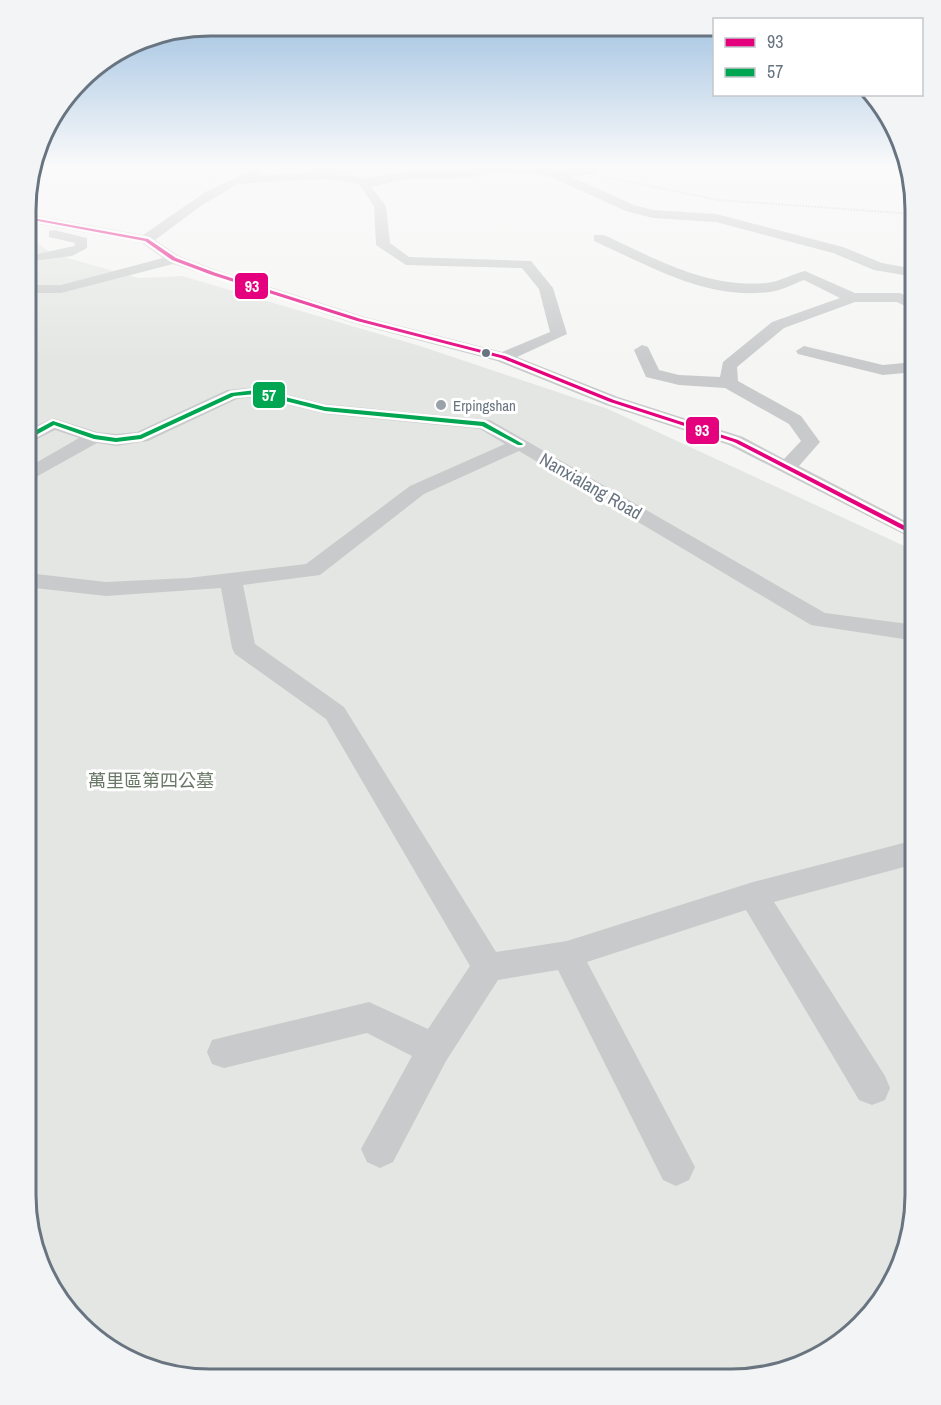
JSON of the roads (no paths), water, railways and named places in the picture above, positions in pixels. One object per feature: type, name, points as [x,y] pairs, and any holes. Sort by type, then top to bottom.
[{"type":"street","points":[[38,258],[72,252],[80,248],[82,241],[39,232]]},
{"type":"street","points":[[100,232],[146,240],[174,259],[359,320],[503,357],[612,401],[736,441],[905,529]]},
{"type":"street","points":[[146,240],[157,232]]},
{"type":"street","points":[[382,232],[383,245],[406,261],[526,264],[546,288],[559,334],[503,357]]},
{"type":"street","points":[[768,232],[838,250],[879,267],[905,271]]},
{"type":"street","points":[[599,238],[694,281],[769,288],[807,270],[853,298]]},
{"type":"street","points":[[36,289],[61,288],[174,259]]},
{"type":"street","points":[[739,287],[739,308]]},
{"type":"street","points":[[729,383],[729,366],[778,326],[853,298],[900,297],[905,300]]},
{"type":"street","points":[[642,350],[652,373],[679,380],[729,383],[795,420],[811,442],[787,468]]},
{"type":"street","points":[[804,351],[883,370],[905,368]]},
{"type":"street","points":[[36,433],[53,423],[94,437],[116,440],[141,437],[233,394],[257,392],[325,409],[484,424],[520,444]]},
{"type":"street","points":[[36,471],[94,437]]},
{"type":"street","name":"Nanxialang Road","points":[[36,585],[106,589],[231,580],[312,570],[417,489],[520,444],[819,620],[905,631]]},
{"type":"street","points":[[231,580],[244,648],[335,713],[488,967]]},
{"type":"street","points":[[380,1149],[434,1050],[488,967],[567,955],[753,895],[905,855]]},
{"type":"street","points":[[753,895],[872,1088]]},
{"type":"street","points":[[567,955],[676,1167]]},
{"type":"street","points":[[224,1052],[369,1017],[434,1050]]},
{"type":"place","name":"Erpingshan","points":[[441,405]]},
{"type":"park label","name":"萬里區第四公墓","points":[[151,780]]}]
